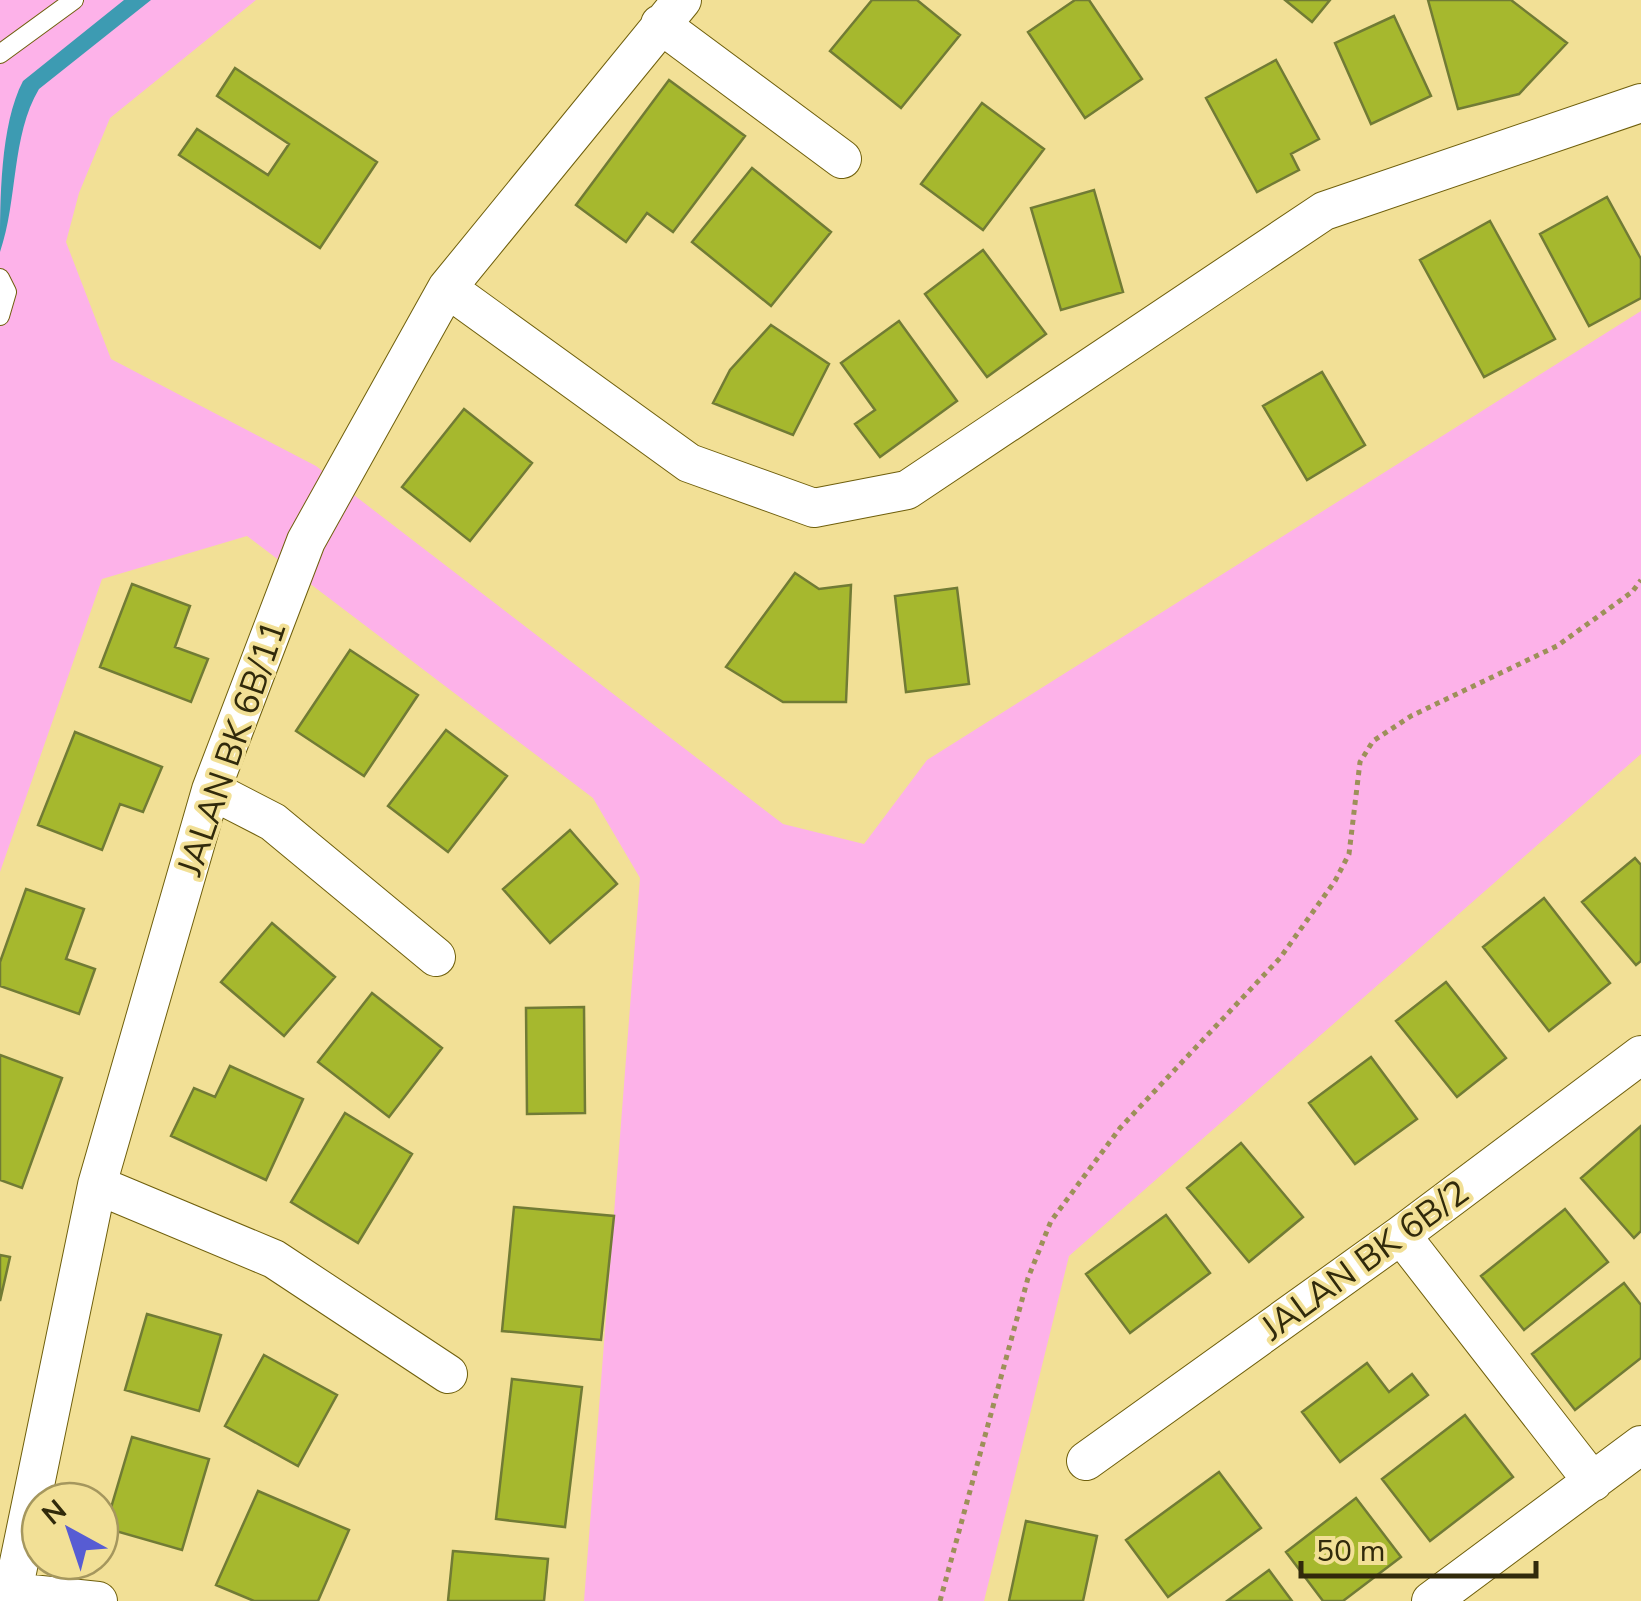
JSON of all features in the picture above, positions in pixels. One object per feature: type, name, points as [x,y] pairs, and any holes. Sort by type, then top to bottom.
[{"type":"street","points":[[671,12],[842,160]]},
{"type":"street","name":"JALAN BK 6B/11","points":[[12,1597],[97,1186],[212,790],[306,541],[447,288],[671,12]]},
{"type":"street","points":[[447,288],[690,463],[814,508],[907,490],[1324,210],[1641,103]]},
{"type":"street","points":[[212,790],[273,822],[436,957]]},
{"type":"street","name":"JALAN BK 6B/2","points":[[1086,1461],[1401,1235],[1641,1055]]},
{"type":"street","points":[[97,1186],[274,1259],[448,1374]]},
{"type":"street","points":[[1401,1235],[1593,1482]]},
{"type":"street","points":[[1431,1601],[1641,1445]]},
{"type":"street","points":[[12,1597],[98,1601]]},
{"type":"lane","points":[[0,54],[74,0]]},
{"type":"lane","points":[[0,316],[7,292],[1,278]]},
{"type":"path","points":[[940,1601],[1028,1278],[1050,1221],[1120,1128],[1280,958],[1335,881],[1349,854],[1360,762],[1373,741],[1411,716],[1557,646],[1632,592],[1641,580]]},
{"type":"shaded area","points":[[0,0],[256,0],[110,118],[79,193],[66,242],[111,359],[316,466],[783,824],[864,844],[927,760],[1641,311],[1641,754],[1069,1256],[984,1601],[584,1601],[640,878],[593,798],[247,536],[102,579],[0,872]]},
{"type":"water","points":[[124,0],[151,0],[39,89],[30,107],[0,252],[6,141],[23,81]]},
{"type":"building","points":[[872,0],[917,0],[960,35],[901,108],[830,51]]},
{"type":"building","points":[[1075,0],[1089,0],[1142,79],[1085,118],[1028,32]]},
{"type":"building","points":[[1285,0],[1330,0],[1312,22]]},
{"type":"building","points":[[1428,0],[1511,0],[1567,43],[1519,94],[1458,109]]},
{"type":"building","points":[[1394,16],[1431,96],[1371,124],[1335,43]]},
{"type":"building","points":[[1276,60],[1319,139],[1291,154],[1299,170],[1257,192],[1206,98]]},
{"type":"building","points":[[235,68],[377,162],[320,248],[179,155],[197,129],[268,175],[289,144],[217,96]]},
{"type":"building","points":[[669,80],[745,136],[673,232],[647,213],[626,242],[576,205]]},
{"type":"building","points":[[982,103],[1044,149],[983,230],[921,184]]},
{"type":"building","points":[[752,168],[831,232],[771,306],[692,242]]},
{"type":"building","points":[[1094,190],[1123,292],[1061,310],[1031,208]]},
{"type":"building","points":[[1607,197],[1641,259],[1641,298],[1589,326],[1540,234]]},
{"type":"building","points":[[1490,221],[1555,339],[1484,377],[1420,260]]},
{"type":"building","points":[[983,250],[1046,334],[987,377],[925,294]]},
{"type":"building","points":[[899,321],[957,401],[880,457],[855,424],[875,410],[841,363]]},
{"type":"building","points":[[771,325],[829,364],[793,435],[713,403],[730,370]]},
{"type":"building","points":[[1322,372],[1365,445],[1307,480],[1263,406]]},
{"type":"building","points":[[464,409],[532,463],[470,541],[402,487]]},
{"type":"building","points":[[795,573],[819,589],[851,585],[846,702],[783,702],[726,667]]},
{"type":"building","points":[[132,584],[190,606],[175,647],[208,659],[191,702],[100,667]]},
{"type":"building","points":[[957,588],[969,684],[906,692],[895,596]]},
{"type":"building","points":[[350,650],[418,695],[364,776],[296,731]]},
{"type":"building","points":[[446,730],[507,776],[448,852],[388,806]]},
{"type":"building","points":[[75,732],[162,767],[143,812],[120,804],[102,850],[38,825]]},
{"type":"building","points":[[570,830],[617,884],[550,943],[503,889]]},
{"type":"building","points":[[1635,858],[1641,865],[1641,961],[1636,965],[1582,902]]},
{"type":"building","points":[[26,889],[84,909],[66,959],[95,969],[79,1014],[0,986],[0,962]]},
{"type":"building","points":[[1544,898],[1610,983],[1549,1031],[1483,947]]},
{"type":"building","points":[[272,923],[335,977],[284,1036],[221,982]]},
{"type":"building","points":[[1446,982],[1506,1058],[1457,1097],[1396,1021]]},
{"type":"building","points":[[372,993],[442,1048],[389,1117],[318,1062]]},
{"type":"building","points":[[584,1007],[585,1113],[527,1114],[526,1008]]},
{"type":"building","points":[[0,1055],[62,1078],[22,1188],[0,1180]]},
{"type":"building","points":[[1371,1057],[1417,1119],[1355,1164],[1309,1103]]},
{"type":"building","points":[[230,1066],[303,1099],[266,1180],[171,1136],[194,1088],[215,1097]]},
{"type":"building","points":[[345,1113],[412,1154],[358,1243],[291,1202]]},
{"type":"building","points":[[1641,1126],[1641,1231],[1634,1238],[1581,1178]]},
{"type":"building","points":[[1241,1143],[1303,1217],[1249,1262],[1187,1188]]},
{"type":"building","points":[[514,1207],[614,1216],[601,1340],[502,1331]]},
{"type":"building","points":[[1565,1209],[1608,1262],[1524,1330],[1481,1276]]},
{"type":"building","points":[[1166,1215],[1210,1273],[1130,1333],[1086,1274]]},
{"type":"building","points":[[0,1255],[10,1257],[0,1301]]},
{"type":"building","points":[[1624,1283],[1641,1305],[1641,1358],[1575,1410],[1532,1354]]},
{"type":"building","points":[[147,1314],[221,1335],[199,1411],[125,1390]]},
{"type":"building","points":[[264,1355],[337,1395],[298,1466],[225,1426]]},
{"type":"building","points":[[1367,1363],[1389,1392],[1412,1374],[1428,1395],[1340,1462],[1302,1412]]},
{"type":"building","points":[[512,1379],[582,1387],[565,1527],[496,1519]]},
{"type":"building","points":[[1465,1415],[1513,1477],[1430,1541],[1382,1479]]},
{"type":"building","points":[[132,1437],[209,1459],[182,1550],[120,1532],[119,1481]]},
{"type":"building","points":[[1219,1472],[1261,1528],[1168,1597],[1126,1540]]},
{"type":"building","points":[[258,1491],[349,1530],[318,1601],[254,1601],[216,1585]]},
{"type":"building","points":[[1356,1498],[1401,1557],[1343,1601],[1323,1601],[1286,1552]]},
{"type":"building","points":[[1026,1521],[1097,1536],[1083,1601],[1009,1601]]},
{"type":"building","points":[[453,1551],[548,1559],[544,1601],[448,1601]]},
{"type":"building","points":[[1269,1570],[1292,1601],[1227,1601]]}]
